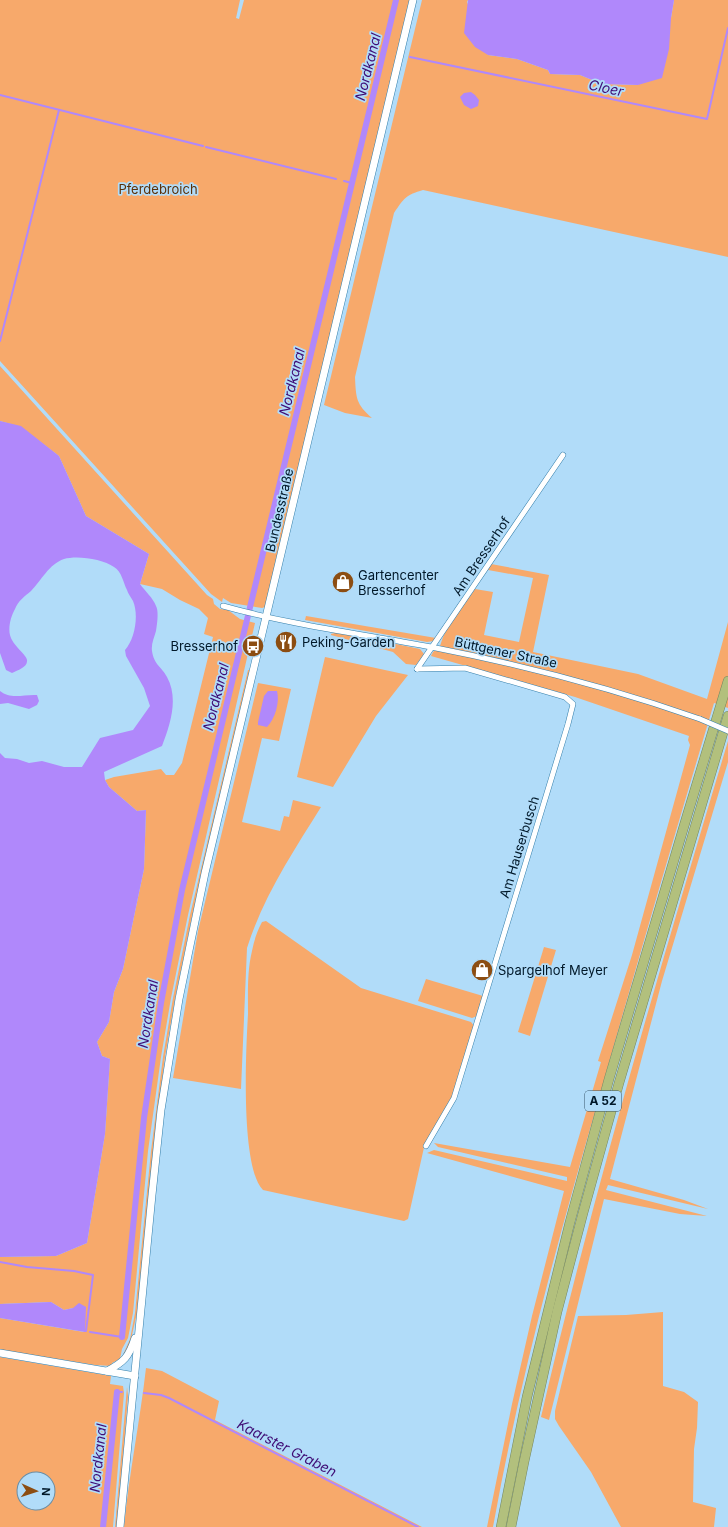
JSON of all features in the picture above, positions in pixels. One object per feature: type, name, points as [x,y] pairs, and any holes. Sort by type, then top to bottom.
[{"type":"highway","name":"A 52","points":[[501,1527],[529,1390],[570,1222],[609,1079],[686,816],[728,681]]},
{"type":"highway","name":"A 52","points":[[511,1527],[557,1312],[583,1213],[619,1083],[728,716]]},
{"type":"main road","name":"Bundesstraße","points":[[139,1327],[156,1152],[165,1084],[178,1000],[201,888],[269,617],[316,408],[413,0]]},
{"type":"main road","points":[[107,1371],[119,1365],[127,1357],[132,1349],[139,1327]]},
{"type":"main road","points":[[120,1527],[139,1327]]},
{"type":"main road","points":[[0,1353],[135,1376]]},
{"type":"street","name":"Am Bresserhof","points":[[417,669],[562,455]]},
{"type":"street","name":"Büttgener Straße","points":[[223,606],[257,615],[432,647],[577,680],[652,702],[700,719],[728,731]]},
{"type":"street","name":"Am Hauserbusch","points":[[417,669],[465,668],[565,697],[572,704],[568,724],[454,1098],[426,1146]]},
{"type":"green space","name":"Pferdebroich","points":[[0,0],[240,0],[236,18],[239,19],[244,0],[410,0],[265,607],[262,608],[231,603],[223,598],[222,602],[211,594],[0,361]]},
{"type":"green space","points":[[422,0],[468,0],[467,2],[488,55],[517,59],[548,70],[550,74],[580,75],[602,84],[638,85],[671,18],[674,0],[728,0],[728,257],[423,190],[413,194],[403,200],[394,213],[355,377],[358,400],[363,409],[372,418],[345,413],[324,405]]},
{"type":"green space","points":[[0,366],[207,595],[213,599],[214,604],[220,609],[228,610],[240,619],[255,623],[188,915],[171,998],[148,1151],[133,1313],[128,1338],[122,1349],[120,1359],[112,1363],[112,1366],[95,1365],[0,1350],[0,1318],[84,1332],[73,1308],[64,1310],[51,1302],[0,1304],[0,1257],[56,1256],[87,1243],[105,1134],[110,1059],[102,1056],[97,1042],[109,1022],[114,992],[123,969],[144,869],[146,810],[137,811],[109,787],[105,780],[114,777],[161,769],[166,775],[174,775],[182,763],[213,637],[204,634],[208,618],[199,609],[162,589],[140,584],[149,554],[86,516],[59,456],[21,427],[0,421]]},
{"type":"green space","points":[[491,564],[549,575],[533,652],[638,674],[707,699],[728,622],[728,708],[714,703],[670,851],[554,1257],[527,1365],[503,1473],[493,1527],[487,1527],[512,1404],[532,1316],[564,1191],[427,1153],[434,1150],[567,1181],[567,1177],[438,1147],[434,1143],[570,1167],[601,1062],[598,1061],[632,955],[690,745],[688,740],[689,736],[575,697],[431,656],[440,646],[447,629],[475,589],[493,592],[484,635],[519,642],[533,578],[488,570]]},
{"type":"green space","points":[[306,616],[436,638],[434,641],[427,642],[305,620]]},
{"type":"green space","points":[[338,632],[420,649],[424,654],[416,665],[406,664],[393,652],[331,635]]},
{"type":"green space","points":[[325,657],[408,675],[376,716],[333,787],[297,777]]},
{"type":"green space","points":[[248,670],[250,670],[192,917],[175,999],[165,1057],[153,1151],[137,1313],[129,1348],[122,1357],[130,1339],[135,1313],[151,1151],[163,1057],[173,998],[190,915]]},
{"type":"green space","points":[[258,683],[291,689],[279,741],[262,738],[242,822],[280,831],[284,816],[289,817],[293,800],[321,807],[270,893],[261,911],[247,948],[241,1089],[173,1078],[198,931]]},
{"type":"green space","points":[[728,741],[728,762],[662,981],[610,1179],[684,1200],[708,1209],[608,1185],[606,1190],[707,1216],[680,1214],[604,1199],[549,1420],[541,1417],[583,1247],[653,993]]},
{"type":"green space","points":[[266,921],[361,988],[471,1022],[474,1026],[452,1097],[425,1143],[408,1219],[404,1221],[263,1190],[256,1177],[251,1158],[246,1106],[248,982],[250,959],[255,940],[262,922]]},
{"type":"green space","points":[[544,947],[556,950],[530,1036],[518,1032]]},
{"type":"green space","points":[[426,979],[483,996],[477,1016],[472,1018],[418,1001]]},
{"type":"green space","points":[[663,1312],[663,1386],[684,1392],[698,1402],[697,1428],[694,1449],[693,1502],[716,1508],[714,1527],[621,1527],[591,1472],[555,1419],[555,1411],[578,1316],[626,1315]]},
{"type":"green space","points":[[0,1357],[111,1376],[110,1384],[123,1386],[124,1393],[113,1527],[0,1527]]},
{"type":"green space","points":[[146,1368],[162,1371],[219,1401],[215,1420],[422,1527],[124,1527]]},
{"type":"green space","points":[[127,1387],[128,1396],[119,1510],[117,1527],[115,1527]]},
{"type":"shaded area","points":[[468,0],[674,0],[669,49],[662,78],[638,85],[602,84],[580,75],[550,74],[548,70],[517,59],[488,55],[475,47],[464,33]]},
{"type":"shaded area","points":[[471,92],[479,100],[478,106],[471,109],[464,105],[460,97],[464,93]]},
{"type":"shaded area","points":[[0,421],[21,426],[59,456],[86,516],[149,554],[140,584],[153,600],[157,608],[157,625],[152,643],[152,651],[156,663],[165,674],[171,685],[173,703],[168,729],[162,746],[104,772],[105,780],[109,787],[137,811],[146,810],[144,869],[123,969],[114,992],[109,1022],[97,1042],[102,1056],[110,1059],[105,1134],[87,1243],[56,1256],[0,1257],[0,753],[5,758],[17,759],[29,763],[42,761],[64,767],[82,767],[100,738],[133,730],[150,706],[144,688],[126,656],[125,650],[131,640],[135,627],[136,613],[133,601],[128,593],[121,574],[117,569],[109,564],[97,560],[76,557],[59,561],[20,601],[11,618],[9,632],[11,639],[25,655],[27,662],[22,668],[12,673],[6,670],[0,653]]},
{"type":"shaded area","points":[[0,691],[4,694],[13,696],[37,695],[39,701],[37,705],[29,709],[8,703],[0,704]]},
{"type":"shaded area","points":[[268,691],[277,691],[278,700],[274,715],[267,727],[258,725],[258,722],[264,696]]},
{"type":"shaded area","points":[[51,1302],[64,1310],[73,1308],[79,1303],[86,1307],[85,1332],[0,1318],[0,1304]]},
{"type":"waterway","name":"Nordkanal","points":[[122,1337],[144,1118],[161,1003],[182,890],[396,0]]},
{"type":"waterway","name":"Cloer","points":[[410,57],[707,119],[728,28]]},
{"type":"waterway","points":[[0,95],[203,146]]},
{"type":"waterway","points":[[0,341],[59,110]]},
{"type":"waterway","points":[[206,147],[336,179]]},
{"type":"waterway","points":[[344,181],[352,183]]},
{"type":"waterway","points":[[0,1262],[27,1267],[74,1271],[93,1275],[85,1331]]},
{"type":"waterway","points":[[90,1332],[122,1337]]},
{"type":"waterway","name":"Kaarster Graben","points":[[117,1392],[122,1392]]},
{"type":"waterway","name":"Nordkanal","points":[[103,1527],[117,1392]]},
{"type":"waterway","name":"Kaarster Graben","points":[[144,1393],[161,1395],[169,1398],[418,1527]]},
{"type":"place","name":"Gartencenter Bresserhof","points":[[343,582]]},
{"type":"place","name":"Peking-Garden","points":[[286,642]]},
{"type":"place","name":"Bresserhof","points":[[253,646]]},
{"type":"place","name":"Spargelhof Meyer","points":[[482,970]]}]
